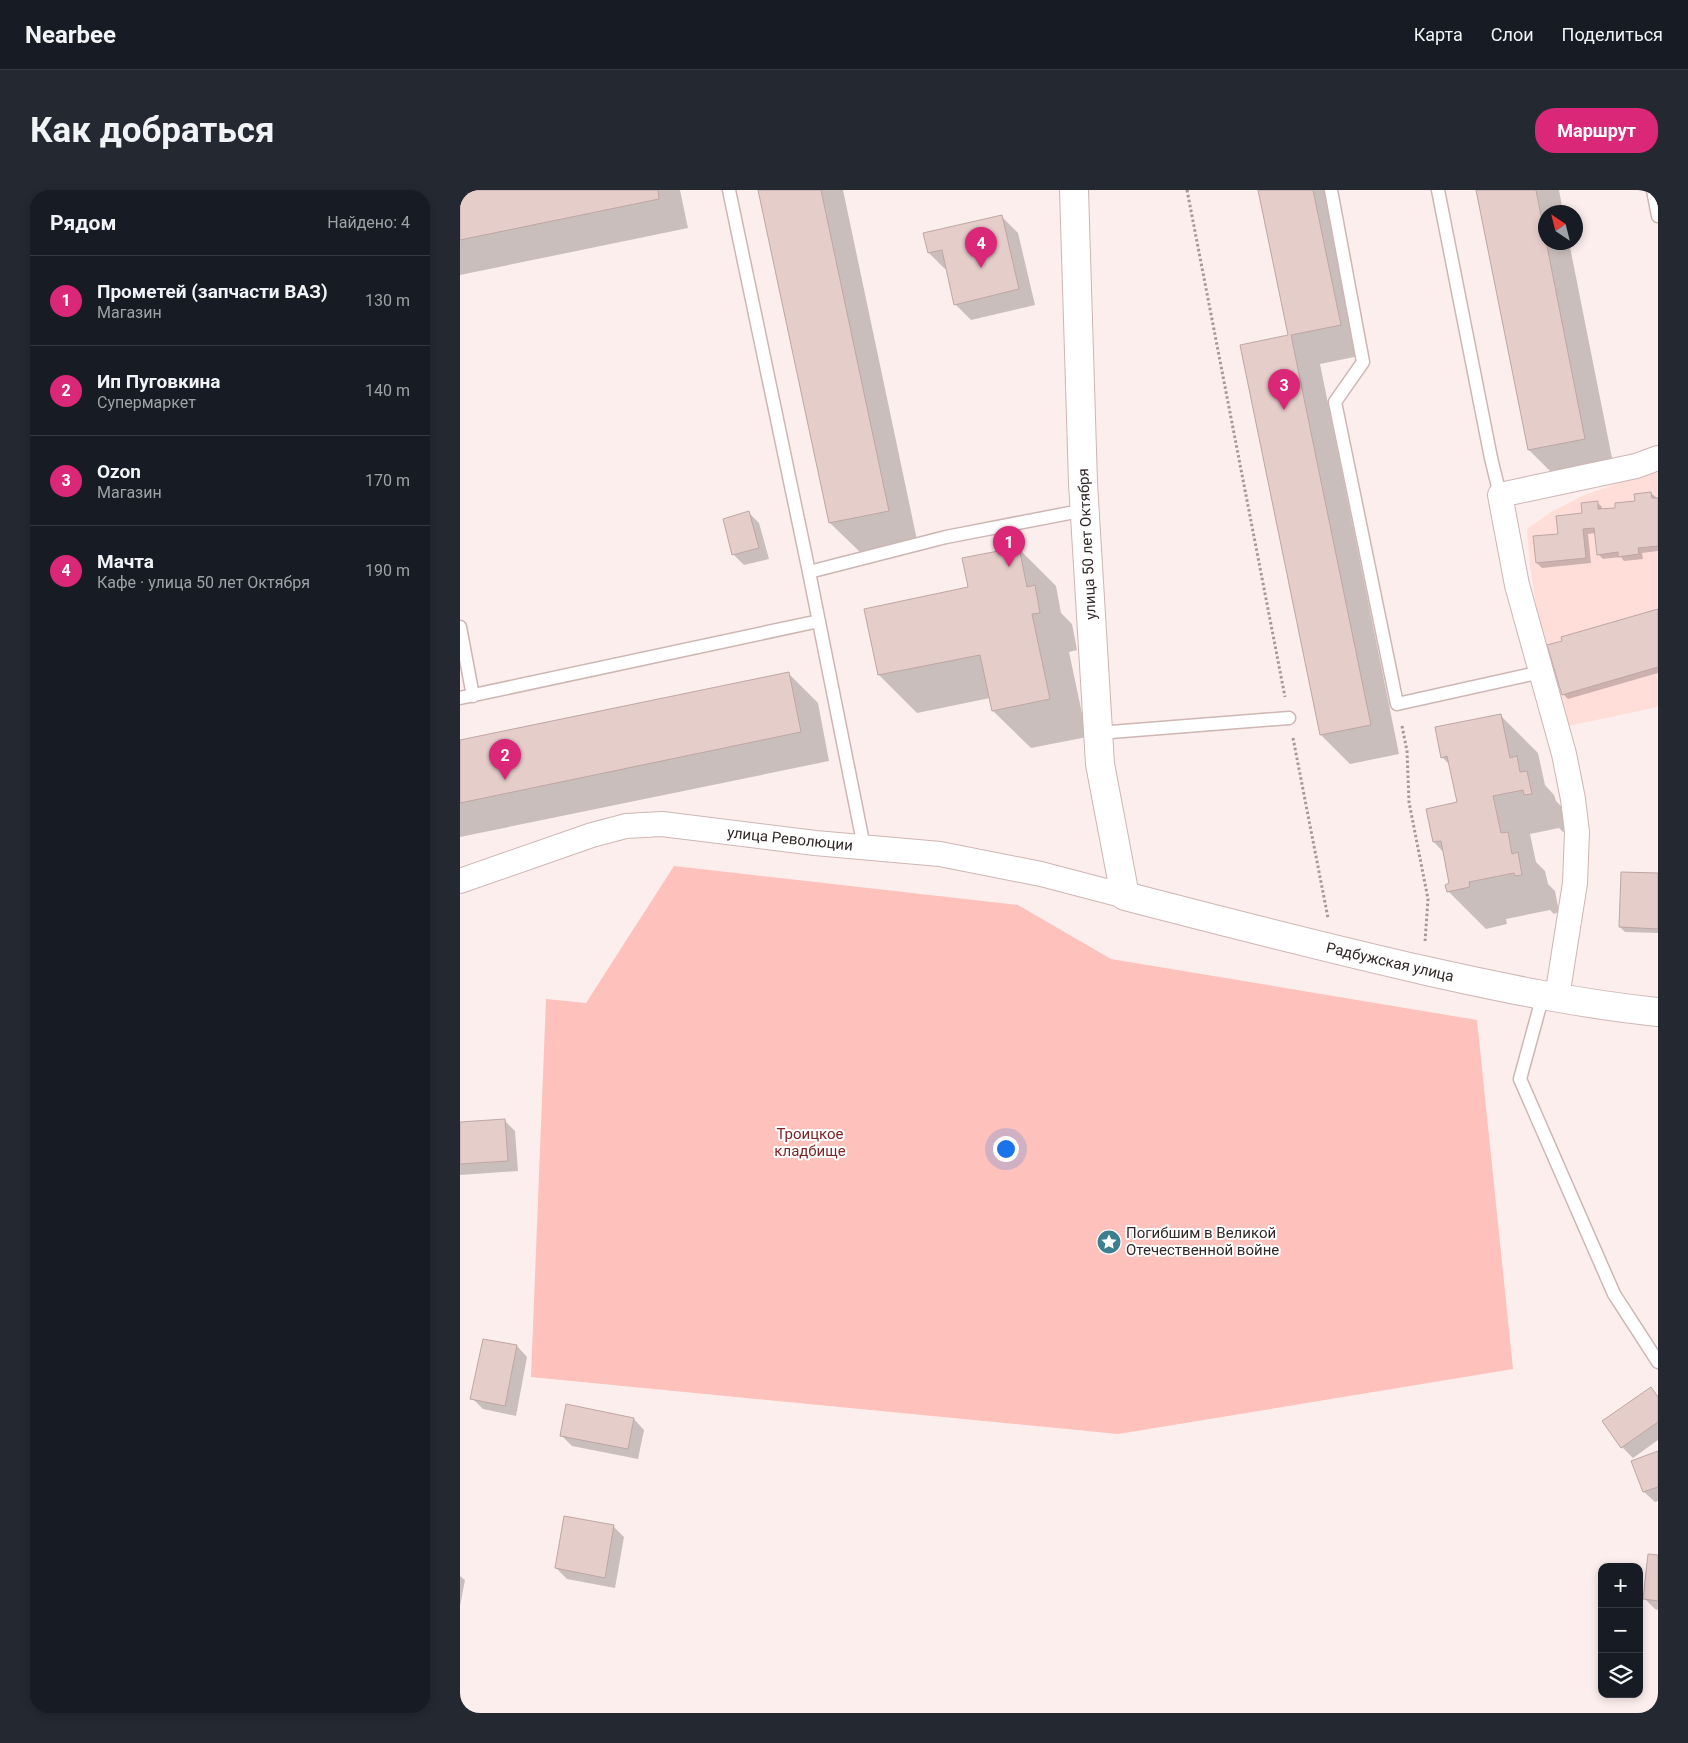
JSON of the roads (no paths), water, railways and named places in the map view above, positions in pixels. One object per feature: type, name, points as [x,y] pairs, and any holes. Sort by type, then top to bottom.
[{"type":"street","name":"улица 50 лет Октября","points":[[1074,190],[1085,510],[1100,764],[1125,896]]},
{"type":"street","points":[[1550,996],[1575,883],[1577,832],[1564,754],[1516,585],[1500,496],[1636,466],[1658,458]]},
{"type":"street","name":"улица Революции","points":[[460,881],[592,835],[626,826],[662,824],[815,843],[940,854],[1041,874],[1125,896]]},
{"type":"street","name":"Радбужская улица","points":[[1125,896],[1334,950],[1424,970],[1608,1007],[1658,1012]]},
{"type":"lane","points":[[729,190],[864,847]]},
{"type":"lane","points":[[1331,190],[1363,362],[1334,402],[1397,704],[1541,672]]},
{"type":"lane","points":[[1438,190],[1500,496]]},
{"type":"lane","points":[[1653,190],[1658,216]]},
{"type":"lane","points":[[809,572],[946,537],[1085,510]]},
{"type":"lane","points":[[460,628],[466,697],[819,621]]},
{"type":"lane","points":[[1098,733],[1289,718]]},
{"type":"lane","points":[[1550,996],[1520,1080],[1614,1294],[1658,1362]]},
{"type":"place","name":"Мачта","points":[[981,268]]},
{"type":"place","name":"Ozon","points":[[1284,410]]},
{"type":"place","name":"Прометей (запчасти ВАЗ)","points":[[1009,567]]},
{"type":"place","name":"Ип Пуговкина","points":[[505,780]]},
{"type":"place","name":"Погибшим в Великой Отечественной войне","points":[[1109,1242]]},
{"type":"park label","name":"Троицкое кладбище","points":[[810,1142]]}]
